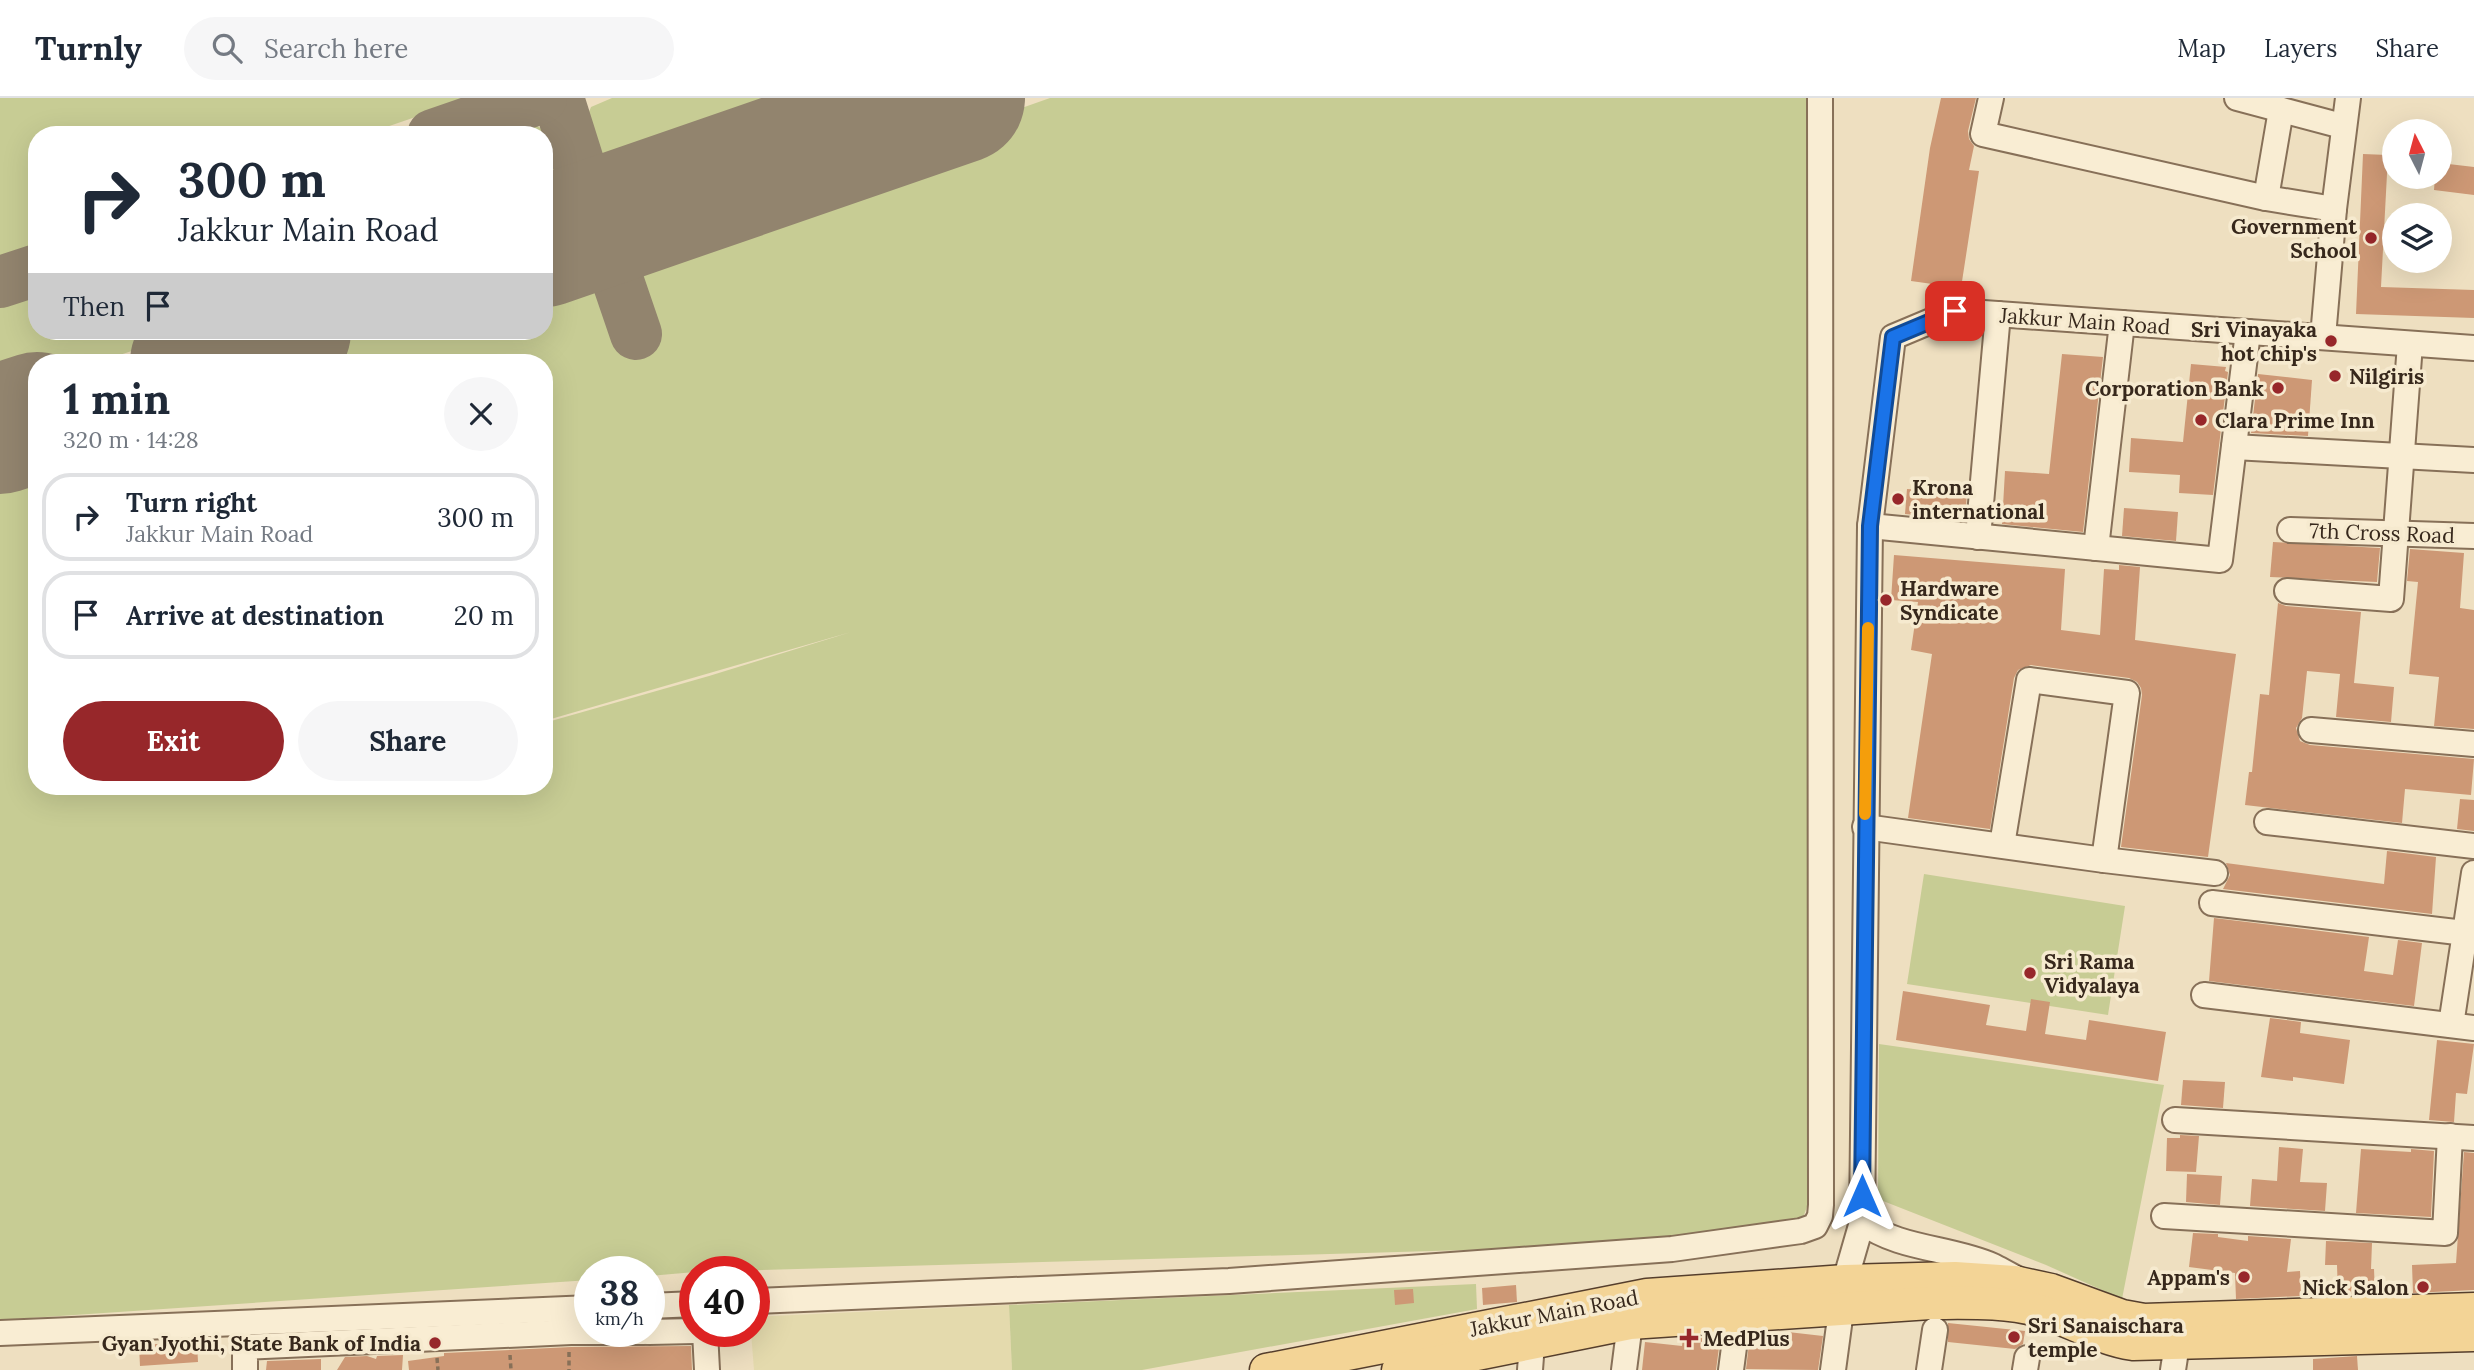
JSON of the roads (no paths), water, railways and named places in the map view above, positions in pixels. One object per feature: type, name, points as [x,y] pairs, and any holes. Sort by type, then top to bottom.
[{"type":"main road","points":[[1843,1294],[1955,1278],[2027,1284],[2122,1316],[2144,1320],[2474,1309]]},
{"type":"main road","points":[[1843,1294],[2040,1311],[2125,1343],[2175,1357],[2474,1335]]},
{"type":"main road","name":"Jakkur Main Road","points":[[1398,1370],[1531,1356],[1630,1323],[1738,1317],[1843,1294]]},
{"type":"main road","name":"Jakkur Main Road","points":[[1266,1370],[1647,1295],[1843,1294]]},
{"type":"street","points":[[770,1300],[1243,1280],[1672,1249],[1801,1231],[1815,1226],[1821,1205],[1820,98]]},
{"type":"street","points":[[1991,98],[1983,134],[2266,198],[2334,209]]},
{"type":"street","points":[[2236,98],[2343,126]]},
{"type":"street","points":[[2323,337],[2347,98]]},
{"type":"street","points":[[2266,198],[2281,110]]},
{"type":"street","name":"Jakkur Main Road","points":[[1843,1294],[1862,1222],[1870,526],[1893,337],[1955,311],[2474,348]]},
{"type":"street","points":[[1978,537],[1998,314]]},
{"type":"street","points":[[2096,548],[2122,323]]},
{"type":"street","points":[[1870,526],[2220,560],[2248,332]]},
{"type":"street","points":[[2287,591],[2391,599],[2410,344]]},
{"type":"street","points":[[2234,447],[2474,460]]},
{"type":"street","name":"7th Cross Road","points":[[2290,530],[2474,536]]},
{"type":"street","points":[[2002,845],[2029,680],[2127,694],[2104,860]]},
{"type":"street","points":[[2311,730],[2474,744]]},
{"type":"street","points":[[2267,822],[2474,846]]},
{"type":"street","points":[[1865,827],[2215,873]]},
{"type":"street","points":[[2204,995],[2462,1027],[2474,873]]},
{"type":"street","points":[[2212,903],[2469,934]]},
{"type":"street","points":[[2164,1216],[2445,1233],[2462,1137],[2175,1120]]},
{"type":"street","points":[[1862,1222],[1892,1239],[1992,1265],[2027,1284]]},
{"type":"street","points":[[1833,1370],[1843,1294]]},
{"type":"street","points":[[0,1333],[574,1309]]},
{"type":"street","points":[[1731,1370],[1738,1317]]},
{"type":"street","points":[[1624,1370],[1630,1323]]},
{"type":"street","points":[[1929,1370],[1935,1330]]},
{"type":"street","points":[[245,1370],[245,1347],[574,1332]]},
{"type":"street","points":[[705,1347],[706,1370]]},
{"type":"place","name":"Government School","points":[[2371,238]]},
{"type":"place","name":"Sri Vinayaka hot chip's","points":[[2331,341]]},
{"type":"place","name":"Nilgiris","points":[[2335,376]]},
{"type":"place","name":"Corporation Bank","points":[[2278,388]]},
{"type":"place","name":"Clara Prime Inn","points":[[2201,420]]},
{"type":"place","name":"Krona international","points":[[1898,499]]},
{"type":"place","name":"Hardware Syndicate","points":[[1886,600]]},
{"type":"place","name":"Sri Rama Vidyalaya","points":[[2030,973]]},
{"type":"place","name":"Appam's","points":[[2244,1277]]},
{"type":"place","name":"Nick Salon","points":[[2423,1287]]},
{"type":"place","name":"Sri Sanaischara temple","points":[[2014,1337]]},
{"type":"place","name":"MedPlus","points":[[1689,1338]]},
{"type":"place","name":"Gyan Jyothi, State Bank of India","points":[[435,1343]]}]
